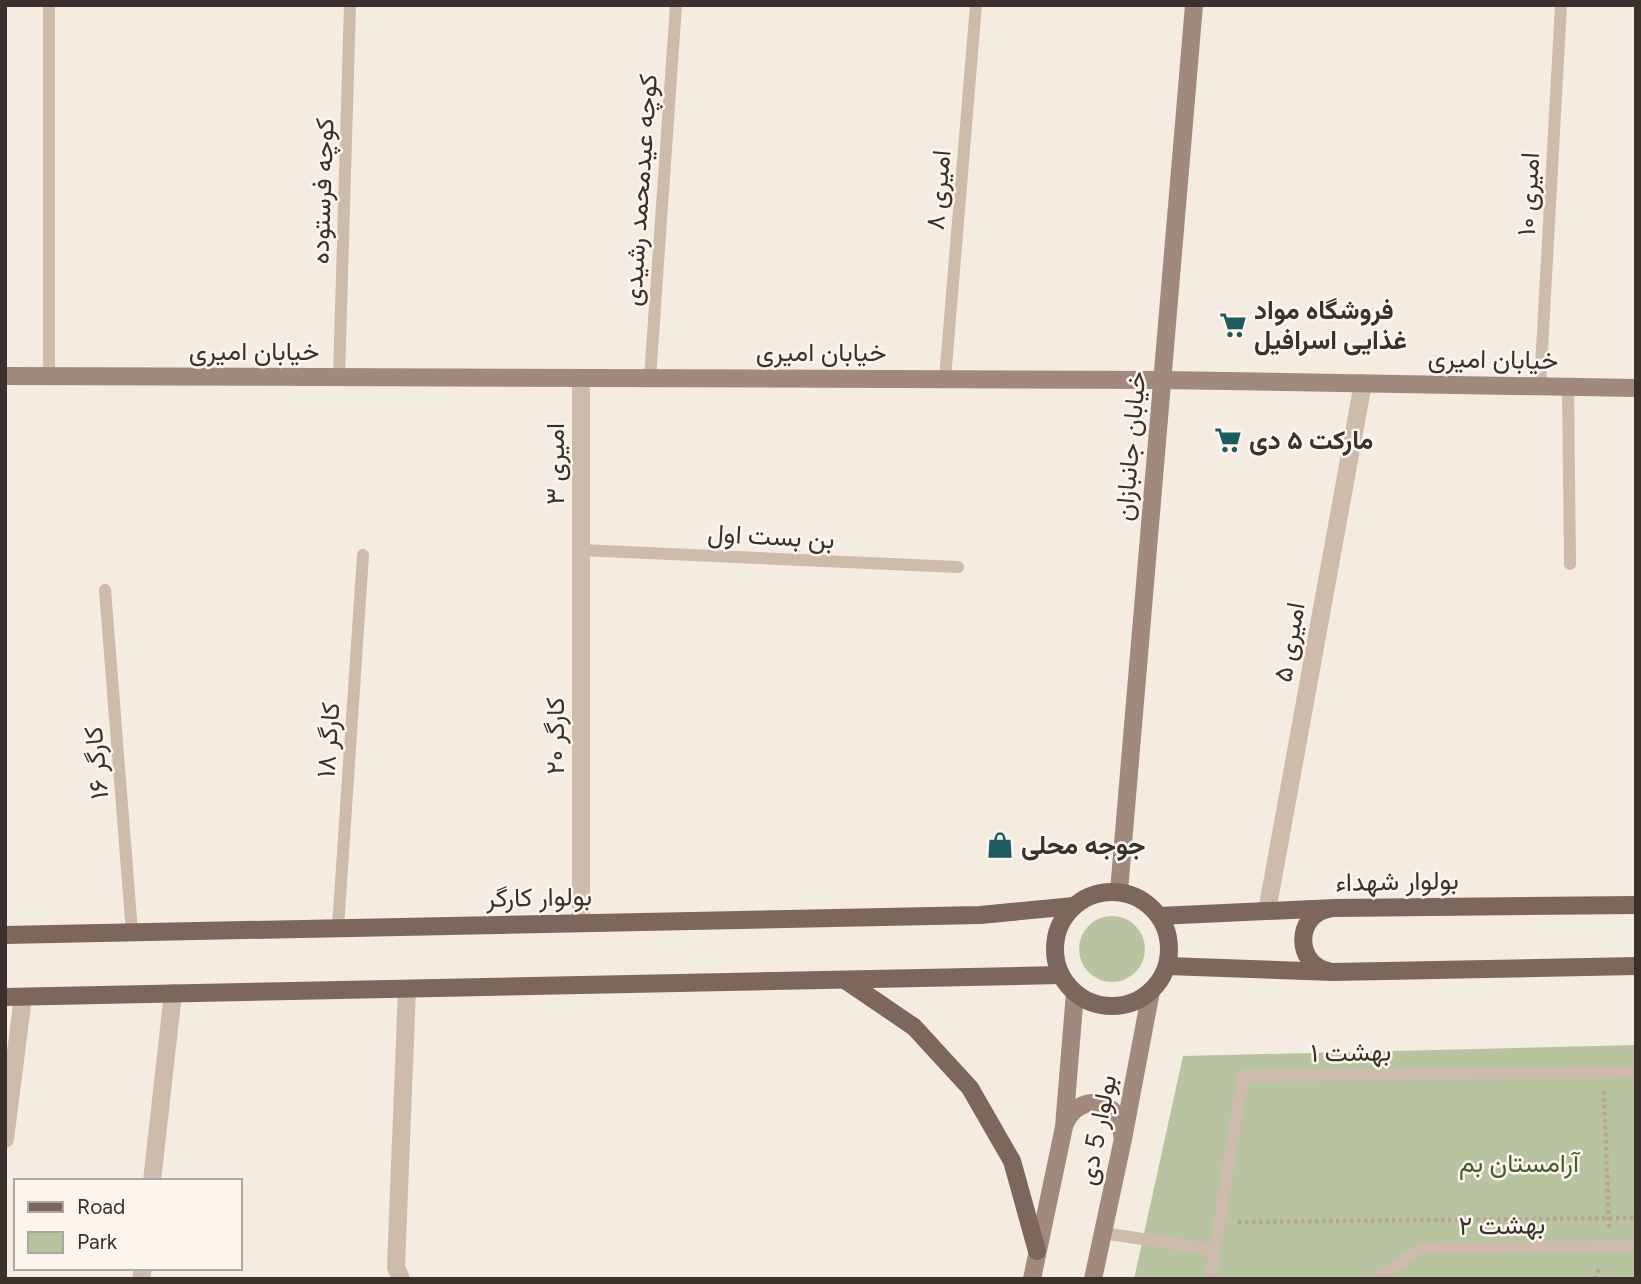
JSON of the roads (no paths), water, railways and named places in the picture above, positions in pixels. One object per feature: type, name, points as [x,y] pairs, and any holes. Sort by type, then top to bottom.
[{"type":"main road","points":[[1119,891],[1138,897],[1150,905],[1159,916],[1168,936],[1170,951],[1167,966],[1151,991],[1132,1003],[1110,1006],[1095,1004],[1075,993],[1061,975],[1056,961],[1056,939],[1064,918],[1074,906],[1091,895],[1119,891]]},
{"type":"main road","name":"بولوار شهداء","points":[[1159,916],[1335,908],[1636,905]]},
{"type":"main road","name":"بولوار کارگر","points":[[5,935],[980,915],[1074,906]]},
{"type":"main road","points":[[1333,972],[1321,970],[1311,962],[1304,952],[1302,940],[1304,927],[1312,917],[1322,910],[1335,908]]},
{"type":"main road","points":[[1167,966],[1333,972],[1636,966]]},
{"type":"main road","points":[[14,997],[1061,975]]},
{"type":"main road","points":[[845,980],[914,1027],[970,1088],[1012,1161],[1037,1251]]},
{"type":"street","name":"خیابان جانبازان","points":[[1119,891],[1194,5]]},
{"type":"street","name":"خیابان امیری","points":[[5,376],[1162,380],[1636,388]]},
{"type":"street","name":"امیری ۳","points":[[581,550],[582,378]]},
{"type":"street","name":"امیری ۵","points":[[1267,911],[1363,383]]},
{"type":"street","name":"کارگر ۲۰","points":[[581,550],[581,922]]},
{"type":"street","points":[[401,1279],[396,1267],[407,989]]},
{"type":"street","name":"بولوار 5 دی","points":[[1093,1279],[1151,991]]},
{"type":"street","points":[[152,1179],[173,993]]},
{"type":"street","name":"بولوار 5 دی","points":[[1032,1279],[1064,1127],[1075,993]]},
{"type":"street","points":[[5,1139],[14,997]]},
{"type":"street","points":[[1064,1127],[1068,1116],[1077,1108],[1087,1103],[1100,1103],[1118,1116],[1122,1139]]},
{"type":"lane","points":[[49,376],[50,5]]},
{"type":"lane","name":"کوچه فرستوده","points":[[339,377],[350,5]]},
{"type":"lane","name":"کوچه عیدمحمد رشیدی","points":[[650,378],[676,5]]},
{"type":"lane","name":"امیری ۸","points":[[945,379],[976,5]]},
{"type":"lane","name":"امیری ۱۰","points":[[1541,386],[1561,5]]},
{"type":"lane","points":[[1568,386],[1570,564]]},
{"type":"lane","name":"بن بست اول","points":[[581,550],[958,567]]},
{"type":"lane","name":"کارگر ۱۸","points":[[338,928],[363,555]]},
{"type":"lane","name":"کارگر ۱۶","points":[[105,590],[132,932]]},
{"type":"lane","name":"بهشت ۱","points":[[1210,1279],[1243,1076],[1636,1072]]},
{"type":"lane","points":[[1102,1233],[1214,1250]]},
{"type":"lane","name":"بهشت ۲","points":[[1378,1279],[1421,1248],[1636,1246]]},
{"type":"place","name":"فروشگاه مواد غذایی اسرافیل","points":[[1233,325]]},
{"type":"place","name":"مارکت ۵ دی","points":[[1228,440]]},
{"type":"place","name":"جوجه محلی","points":[[1000,845]]},
{"type":"park label","name":"آرامستان بم","points":[[1519,1163]]}]
